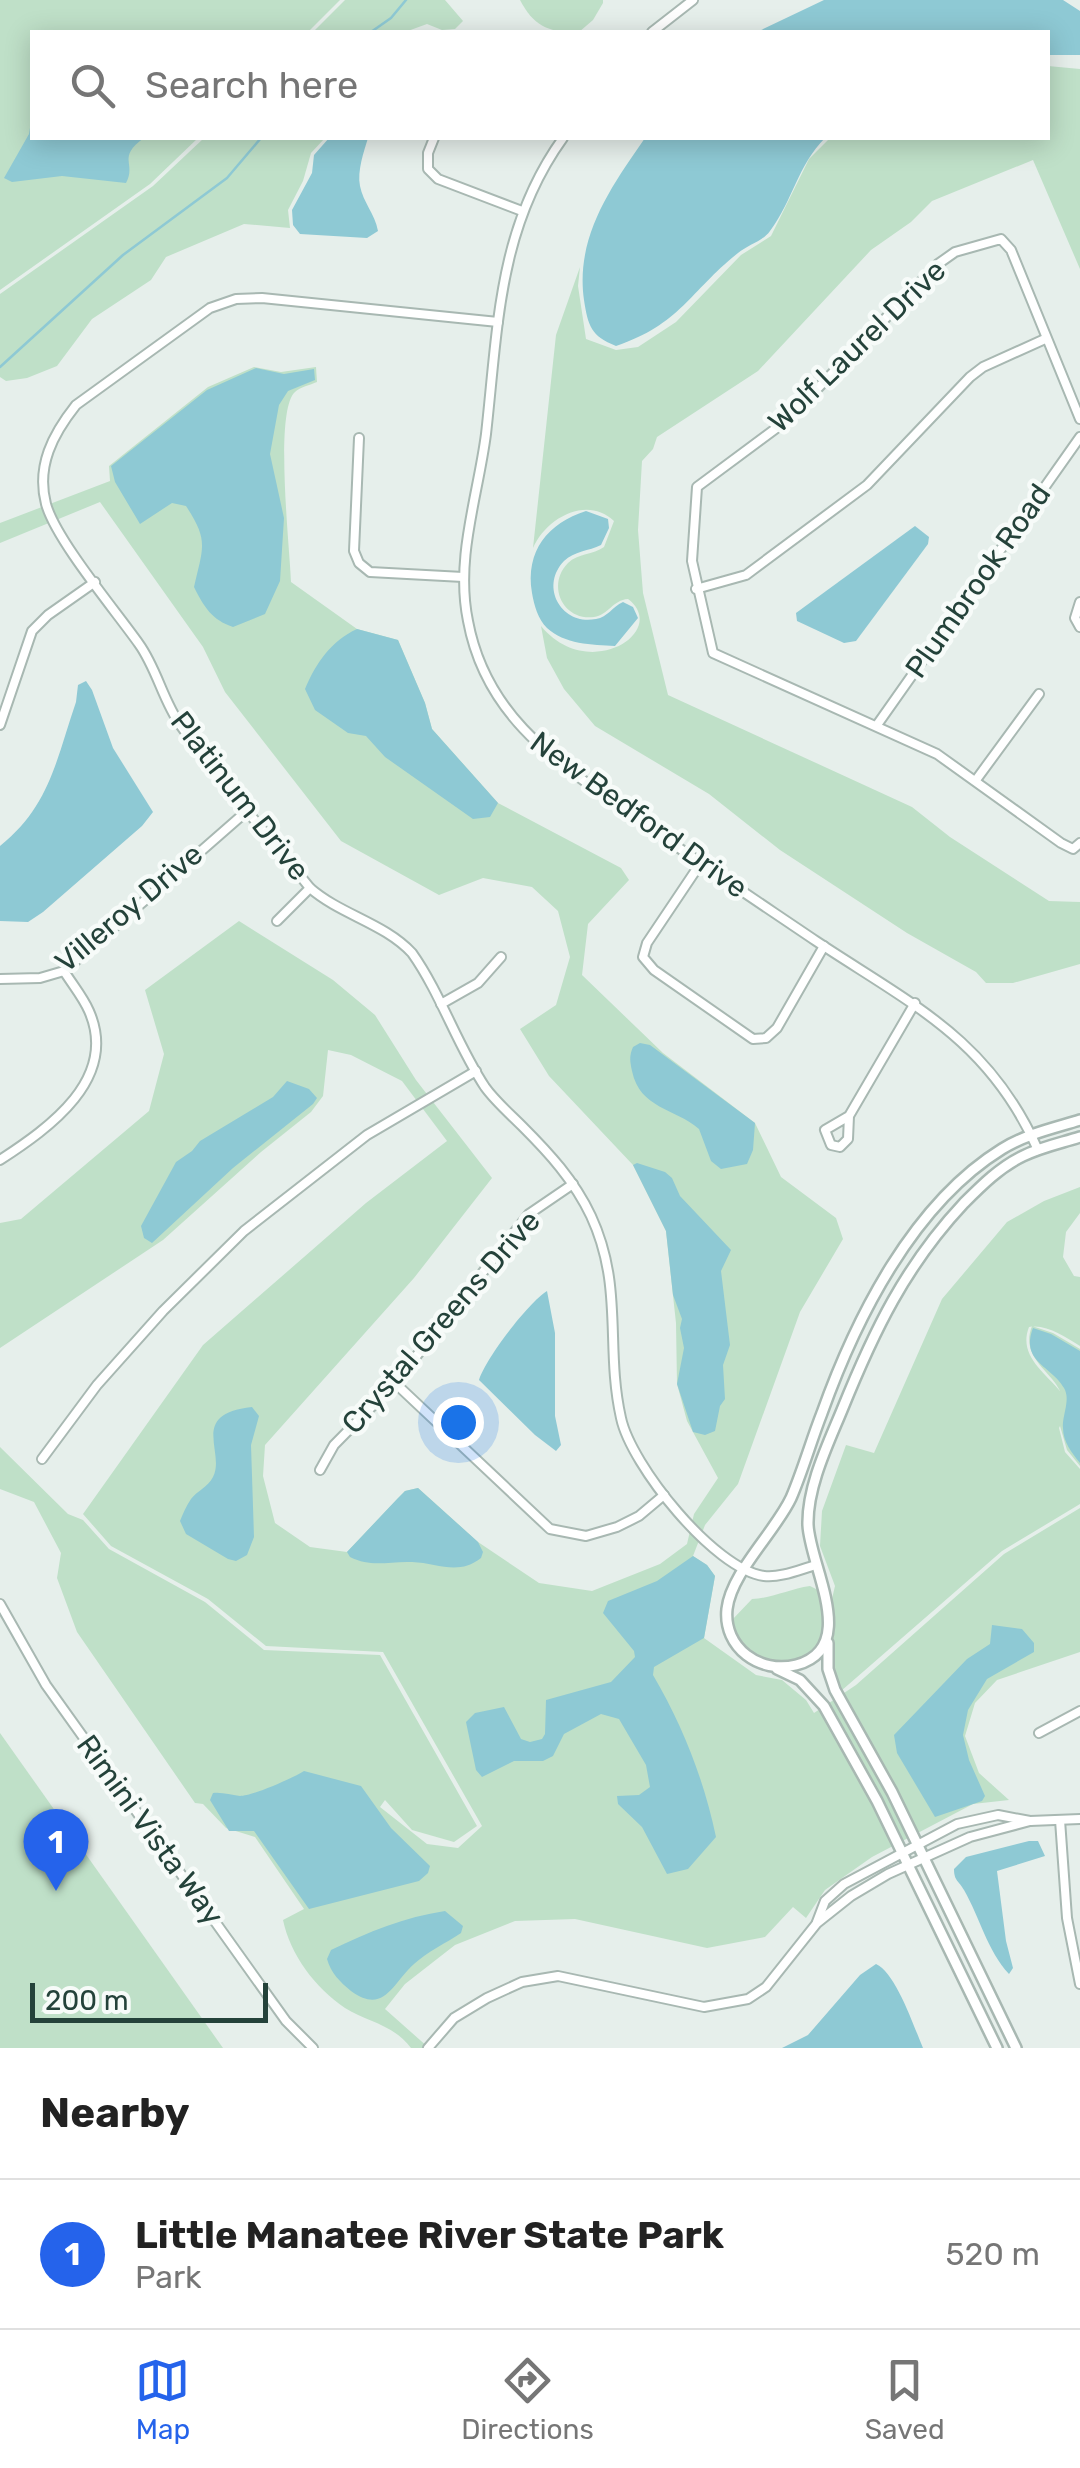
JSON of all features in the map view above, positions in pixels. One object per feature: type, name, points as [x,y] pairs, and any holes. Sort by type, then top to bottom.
[{"type":"street","points":[[654,30],[690,1]]},
{"type":"street","points":[[433,140],[428,169],[438,179],[522,211]]},
{"type":"street","name":"New Bedford Drive","points":[[561,140],[522,211],[505,264],[480,478],[463,578],[468,622],[478,659],[521,730],[558,763],[700,864],[915,1003],[967,1044],[991,1071],[1038,1150]]},
{"type":"street","name":"Wolf Laurel Drive","points":[[1080,419],[1011,250],[1002,238],[955,252],[938,264],[786,420],[697,486],[692,561],[713,653],[938,754],[1061,843],[1073,849],[1080,844]]},
{"type":"street","name":"Platinum Drive","points":[[498,322],[262,298],[236,299],[210,308],[76,405],[60,425],[45,456],[42,479],[46,506],[148,658],[181,726],[310,888],[404,945],[416,958],[491,1094],[550,1154],[573,1184],[594,1224],[609,1268],[618,1400],[624,1430],[641,1467],[702,1539],[746,1569]]},
{"type":"street","points":[[696,588],[746,575],[867,486],[970,377],[983,367],[1045,340]]},
{"type":"street","name":"Plumbrook Road","points":[[876,724],[1080,437]]},
{"type":"street","points":[[359,438],[354,551],[360,563],[370,572],[463,578]]},
{"type":"street","points":[[0,725],[32,632],[48,615],[96,582]]},
{"type":"street","points":[[1080,602],[1075,618],[1080,628]]},
{"type":"street","points":[[976,780],[1038,694]]},
{"type":"street","name":"Villeroy Drive","points":[[0,979],[40,978],[64,970],[248,810]]},
{"type":"street","points":[[700,864],[646,944],[643,957],[654,970],[752,1039],[766,1038],[776,1028],[824,946]]},
{"type":"street","points":[[277,920],[310,888]]},
{"type":"street","points":[[441,1004],[478,983],[501,957]]},
{"type":"street","points":[[0,1160],[75,1101],[89,1081],[96,1034],[89,1011],[64,970]]},
{"type":"street","points":[[849,1116],[915,1003]]},
{"type":"street","points":[[42,1459],[110,1370],[162,1311],[244,1230],[367,1134],[476,1071]]},
{"type":"street","points":[[997,2048],[909,1865],[820,1699],[794,1676],[746,1655],[728,1627],[729,1600],[790,1501],[852,1338],[901,1253],[938,1206],[1001,1149],[1080,1120]]},
{"type":"street","points":[[1016,2048],[917,1844],[836,1690],[827,1662],[830,1630],[809,1534],[809,1505],[867,1348],[896,1289],[919,1256],[984,1183],[1008,1164],[1080,1138]]},
{"type":"street","name":"Crystal Greens Drive","points":[[320,1470],[334,1445],[394,1383],[528,1214],[573,1184]]},
{"type":"street","points":[[394,1383],[550,1529],[586,1536],[617,1527],[639,1516],[664,1494]]},
{"type":"street","points":[[815,1432],[831,1438]]},
{"type":"street","points":[[746,1569],[770,1576],[816,1565]]},
{"type":"street","name":"Rimini Vista Way","points":[[0,1604],[46,1684],[286,2021],[313,2048]]},
{"type":"street","points":[[770,1668],[808,1660],[823,1645],[830,1630]]},
{"type":"street","points":[[1039,1733],[1080,1711]]},
{"type":"street","points":[[817,1923],[825,1902],[844,1884],[917,1844],[972,1820],[998,1815],[1030,1821],[1080,1818]]},
{"type":"street","points":[[972,1820],[976,1836]]},
{"type":"street","points":[[1060,1820],[1066,1918],[1080,1984]]},
{"type":"street","points":[[428,2048],[454,2018],[487,1998],[522,1982],[558,1976],[704,2007],[748,1999],[766,1987],[817,1923],[851,1896],[976,1836],[1030,1821]]},
{"type":"street","points":[[932,1912],[947,1904]]},
{"type":"green space","points":[[0,0],[340,0],[310,30],[30,30],[30,140],[196,140],[150,184],[0,290]]},
{"type":"green space","points":[[345,0],[445,0],[463,21],[455,29],[442,30],[427,24],[410,30],[315,30]]},
{"type":"green space","points":[[520,0],[603,0],[593,20],[581,30],[551,29],[531,17]]},
{"type":"green space","points":[[1050,66],[1080,69],[1080,269],[1033,160],[932,201],[911,222],[871,250],[758,371],[657,437],[642,461],[638,530],[643,593],[668,695],[912,807],[950,837],[1049,901],[1080,902],[1080,964],[1013,983],[986,983],[976,972],[907,933],[780,850],[709,794],[595,726],[564,689],[547,658],[541,626],[560,643],[581,651],[601,651],[632,637],[639,625],[638,612],[628,599],[599,616],[583,617],[566,607],[558,591],[558,581],[568,563],[604,547],[614,521],[603,513],[580,510],[557,519],[533,548],[556,335],[580,267],[578,286],[586,339],[616,350],[638,347],[676,322],[741,255],[771,236],[809,159],[828,140],[1050,140]]},
{"type":"green space","points":[[202,140],[323,140],[311,153],[303,181],[288,210],[290,228],[244,224],[166,257],[151,280],[92,319],[57,366],[27,378],[6,381],[0,377],[0,294],[153,186]]},
{"type":"green space","points":[[254,367],[281,372],[316,367],[317,382],[295,392],[285,425],[291,582],[357,629],[398,640],[432,729],[498,803],[621,868],[629,880],[588,924],[582,975],[663,1053],[755,1123],[781,1177],[836,1218],[843,1239],[800,1312],[738,1484],[705,1525],[693,1556],[715,1576],[704,1638],[756,1675],[782,1680],[806,1700],[814,1713],[856,1685],[1004,1554],[1080,1508],[1080,1652],[997,1680],[975,1703],[965,1736],[979,1773],[1009,1800],[973,1804],[872,1857],[825,1890],[806,1918],[793,1907],[765,1937],[707,1948],[575,1919],[515,1921],[455,1945],[405,1984],[385,2009],[429,2048],[411,2048],[389,2029],[345,2008],[305,1969],[283,1920],[304,1909],[255,1837],[226,1828],[203,1804],[195,1803],[77,1632],[57,1578],[61,1553],[34,1502],[0,1489],[0,1447],[68,1514],[83,1520],[109,1549],[205,1602],[264,1650],[380,1655],[477,1826],[454,1842],[412,1830],[385,1800],[380,1807],[427,1844],[458,1848],[482,1826],[383,1652],[266,1646],[208,1599],[111,1546],[83,1514],[203,1345],[366,1203],[447,1141],[402,1081],[351,1055],[328,1050],[323,1096],[311,1112],[163,1240],[0,1348],[0,1223],[21,1219],[149,1111],[164,1054],[145,990],[239,921],[333,980],[375,1015],[416,1080],[492,1178],[414,1278],[265,1445],[263,1476],[275,1523],[310,1547],[347,1552],[405,1491],[418,1488],[478,1542],[539,1583],[592,1591],[660,1564],[687,1544],[694,1514],[718,1478],[687,1421],[677,1384],[676,1323],[666,1231],[633,1165],[549,1076],[520,1029],[556,1005],[570,957],[558,911],[532,887],[483,878],[439,895],[341,841],[225,692],[203,647],[100,502],[0,543],[0,523],[110,481],[109,466],[208,387]]},
{"type":"green space","points":[[1080,1187],[1080,1213],[1066,1232],[1063,1257],[1074,1276],[1080,1277],[1080,1346],[1056,1332],[1034,1327],[1080,1349],[1080,1466],[1067,1450],[1059,1428],[1065,1452],[1080,1469],[1080,1504],[1002,1551],[841,1691],[831,1654],[835,1586],[820,1546],[822,1511],[846,1445],[874,1453],[942,1299],[1007,1222]],"holes":[[[1032,1327],[1029,1337],[1033,1355],[1060,1391],[1030,1355],[1027,1337]]]},
{"type":"green space","points":[[810,1586],[818,1590],[824,1620],[824,1632],[814,1652],[789,1663],[760,1657],[748,1648],[732,1620],[752,1599]]},
{"type":"green space","points":[[0,1733],[223,2048],[0,2048]]},
{"type":"water","points":[[824,0],[1063,0],[1080,11],[1080,55],[1050,55],[1050,30],[761,30]]},
{"type":"water","points":[[30,128],[30,140],[142,140],[129,156],[126,183],[62,176],[12,182],[4,178]]},
{"type":"water","points":[[327,140],[367,140],[359,180],[378,231],[367,238],[300,234],[293,225],[292,210],[312,173],[314,155]]},
{"type":"water","points":[[644,140],[823,140],[767,234],[738,253],[671,317],[616,346],[596,334],[589,323],[583,277],[590,234],[620,175]]},
{"type":"water","points":[[256,368],[284,374],[314,369],[315,380],[288,391],[279,405],[270,454],[284,518],[280,581],[265,614],[233,627],[209,612],[194,587],[202,545],[186,506],[172,503],[140,524],[115,482],[111,466],[207,390]]},
{"type":"water","points":[[586,511],[608,519],[609,528],[601,545],[564,561],[557,571],[554,593],[564,611],[584,620],[600,618],[623,602],[633,607],[638,618],[615,646],[579,643],[554,633],[541,620],[533,598],[532,564],[542,541],[561,523]]},
{"type":"water","points":[[915,526],[929,537],[928,544],[856,641],[844,643],[797,621],[796,613]]},
{"type":"water","points":[[357,629],[398,640],[432,729],[498,803],[490,817],[473,819],[385,757],[366,736],[348,733],[315,710],[305,689],[309,679],[332,646]]},
{"type":"water","points":[[86,681],[113,748],[153,812],[43,912],[28,922],[0,921],[0,846],[17,831],[41,798],[63,743],[78,685]]},
{"type":"water","points":[[640,1043],[650,1045],[755,1123],[753,1150],[747,1164],[721,1169],[711,1161],[699,1129],[642,1093],[630,1061],[633,1047]]},
{"type":"water","points":[[287,1081],[309,1089],[317,1098],[313,1104],[233,1168],[152,1243],[144,1238],[141,1226],[176,1162],[200,1141],[273,1097]]},
{"type":"water","points":[[637,1163],[672,1178],[680,1196],[731,1250],[721,1271],[730,1345],[723,1365],[725,1399],[715,1431],[705,1435],[693,1432],[677,1384],[684,1348],[682,1319],[673,1295],[666,1231],[633,1165]]},
{"type":"water","points":[[547,1291],[555,1333],[555,1416],[561,1445],[556,1451],[479,1380],[508,1332]]},
{"type":"water","points":[[1033,1328],[1080,1351],[1080,1463],[1063,1433],[1066,1393],[1059,1380],[1034,1356],[1030,1339]]},
{"type":"water","points":[[252,1407],[259,1416],[251,1445],[254,1537],[247,1555],[236,1561],[186,1534],[180,1521],[191,1499],[213,1477],[215,1426],[232,1411]]},
{"type":"water","points":[[418,1488],[478,1542],[483,1552],[481,1558],[456,1567],[373,1563],[350,1557],[347,1552],[398,1498],[405,1491]]},
{"type":"water","points":[[693,1556],[715,1576],[704,1638],[654,1667],[653,1675],[691,1754],[716,1837],[688,1869],[667,1874],[642,1827],[618,1804],[617,1796],[639,1795],[650,1787],[646,1765],[619,1719],[601,1714],[564,1734],[553,1756],[543,1761],[514,1761],[482,1777],[476,1770],[466,1722],[475,1713],[504,1707],[521,1739],[542,1739],[546,1700],[611,1682],[635,1657],[603,1613],[608,1601],[657,1581]]},
{"type":"water","points":[[992,1625],[1022,1629],[1034,1643],[1034,1652],[987,1679],[968,1710],[963,1735],[985,1796],[982,1801],[935,1817],[897,1753],[894,1735],[967,1659],[990,1644]]},
{"type":"water","points":[[304,1771],[361,1786],[391,1828],[430,1866],[428,1873],[419,1881],[309,1909],[254,1831],[229,1831],[210,1800],[213,1793],[253,1793]]},
{"type":"water","points":[[1038,1841],[1045,1856],[997,1871],[1013,1968],[1009,1974],[989,1944],[954,1869],[966,1857]]},
{"type":"water","points":[[445,1911],[463,1926],[461,1933],[419,1960],[380,1998],[362,1998],[331,1969],[327,1959],[331,1950],[387,1926]]},
{"type":"water","points":[[876,1964],[891,1978],[923,2048],[782,2048],[808,2035],[860,1975]]},
{"type":"waterway","points":[[374,30],[406,0]]},
{"type":"waterway","points":[[0,367],[123,255],[227,178],[259,140]]},
{"type":"place","name":"Little Manatee River State Park","points":[[56,1891]]}]
